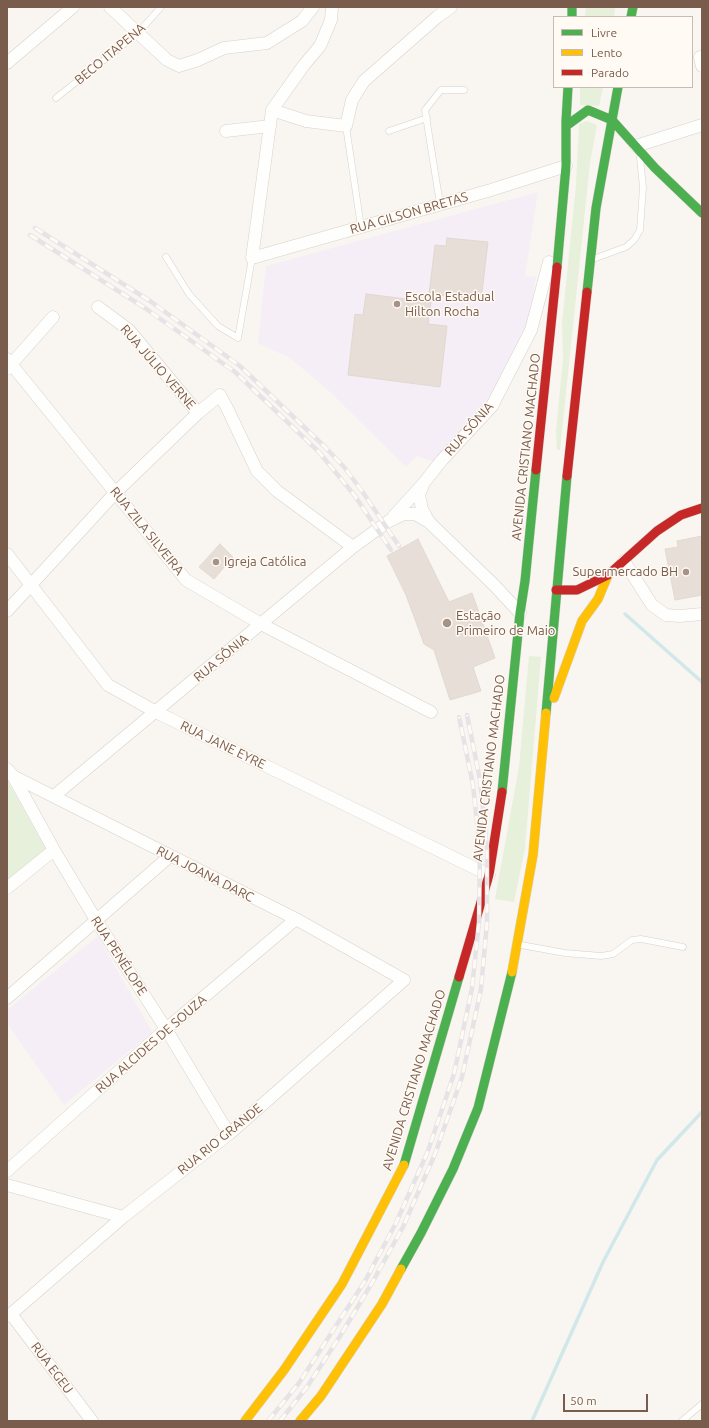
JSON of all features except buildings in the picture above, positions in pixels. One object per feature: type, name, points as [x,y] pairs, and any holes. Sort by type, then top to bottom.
[{"type":"main road","name":"AVENIDA CRISTIANO MACHADO","points":[[245,1421],[284,1370],[342,1284],[402,1170],[489,875],[502,794],[524,614],[525,581],[563,209],[566,166],[568,88]]},
{"type":"main road","points":[[300,1421],[321,1396],[382,1304],[421,1233],[453,1169],[478,1108],[514,965],[533,855],[544,727],[557,622],[556,590],[596,208],[618,88]]},
{"type":"main road","points":[[566,126],[588,110],[612,120],[655,168],[702,214]]},
{"type":"main road","points":[[541,431],[547,441]]},
{"type":"main road","points":[[548,584],[556,590],[577,590],[608,575],[657,531],[681,515],[702,508]]},
{"type":"main road","points":[[544,727],[582,621],[598,599],[608,575]]},
{"type":"main road","points":[[557,622],[582,621]]},
{"type":"street","points":[[7,63],[73,7]]},
{"type":"street","points":[[110,7],[168,60],[179,66],[198,60],[224,48],[267,43],[302,21],[313,7]]},
{"type":"street","points":[[252,258],[272,110],[304,65],[320,46],[332,20],[332,7]]},
{"type":"street","points":[[272,110],[306,121],[346,126],[352,100],[364,82],[437,16],[451,7]]},
{"type":"street","points":[[638,148],[702,125]]},
{"type":"street","points":[[226,131],[270,126]]},
{"type":"street","name":"RUA GILSON BRETAS","points":[[252,258],[566,166]]},
{"type":"street","name":"RUA SÔNIA","points":[[54,796],[354,547],[389,521],[423,484],[442,460],[492,406],[531,330],[563,209]]},
{"type":"street","name":"RUA JÚLIO VERNE","points":[[98,307],[129,330],[198,414]]},
{"type":"street","points":[[8,364],[53,317]]},
{"type":"street","name":"RUA ZILA SILVEIRA","points":[[8,364],[116,492],[186,580],[261,624],[431,712]]},
{"type":"street","points":[[7,611],[116,492],[220,395],[228,408],[257,471],[277,491],[354,547]]},
{"type":"street","points":[[423,484],[419,496],[422,509],[429,522]]},
{"type":"street","name":"RUA SÔNIA","points":[[389,521],[404,514],[415,514],[429,522],[524,614]]},
{"type":"street","name":"RUA JANE EYRE","points":[[7,554],[108,685],[156,712],[489,875]]},
{"type":"street","points":[[624,561],[652,605],[666,614],[680,616],[702,614]]},
{"type":"street","name":"RUA JOANA DARC","points":[[10,772],[170,856],[296,919],[404,980]]},
{"type":"street","name":"RUA PENÉLOPE","points":[[10,772],[96,920],[166,1029],[228,1134]]},
{"type":"street","points":[[7,888],[54,850]]},
{"type":"street","points":[[7,998],[170,856]]},
{"type":"street","name":"RUA ALCIDES DE SOUZA","points":[[7,1171],[166,1029],[296,919]]},
{"type":"street","name":"RUA RIO GRANDE","points":[[9,1315],[123,1217],[228,1134],[404,980]]},
{"type":"street","points":[[7,1185],[123,1217]]},
{"type":"street","name":"RUA EGEU","points":[[9,1315],[92,1421]]},
{"type":"lane","name":"BECO ITAPENA","points":[[56,98],[138,33],[161,7]]},
{"type":"lane","points":[[440,204],[425,110],[441,90],[464,90]]},
{"type":"lane","points":[[388,131],[426,118]]},
{"type":"lane","points":[[346,126],[361,227]]},
{"type":"lane","points":[[590,260],[626,247],[634,240],[640,230],[643,187],[638,148]]},
{"type":"lane","points":[[166,257],[189,294],[218,326],[238,338],[252,258]]},
{"type":"lane","points":[[517,944],[565,953],[601,956],[613,954],[632,940],[641,939],[683,947]]},
{"type":"lane","points":[[682,1421],[702,1404]]},
{"type":"shaded area","name":"Escola Estadual Hilton Rocha","points":[[538,192],[525,276],[536,277],[527,330],[487,402],[434,462],[417,456],[406,467],[326,388],[290,358],[258,343],[266,266]]},
{"type":"shaded area","points":[[98,936],[152,1032],[64,1105],[7,1023],[7,1010]]},
{"type":"green space","points":[[586,7],[615,7],[614,16],[585,16]]},
{"type":"green space","points":[[580,88],[603,88],[599,106],[580,105]]},
{"type":"green space","points":[[587,121],[597,125],[590,163],[560,450],[557,450],[556,431],[563,359],[562,323],[576,185],[579,124]]},
{"type":"green space","points":[[529,656],[541,657],[525,848],[514,902],[495,899],[519,767]]},
{"type":"green space","points":[[7,780],[47,851],[7,885]]},
{"type":"waterway","points":[[625,614],[702,682]]},
{"type":"waterway","points":[[532,1421],[603,1262],[657,1160],[702,1112]]},
{"type":"railway","points":[[35,228],[150,301],[240,366],[344,467],[399,546]]},
{"type":"railway","points":[[30,235],[145,308],[235,372],[319,452],[355,496],[391,550]]},
{"type":"railway","points":[[280,1421],[307,1387],[342,1333],[403,1227],[435,1154],[462,1077],[481,989],[487,922],[487,849],[480,780],[467,715]]},
{"type":"railway","points":[[268,1421],[299,1383],[365,1281],[396,1223],[428,1151],[454,1074],[472,988],[479,922],[480,850],[473,785],[459,717]]},
{"type":"traffic: fast","points":[[572,7],[572,16]]},
{"type":"traffic: fast","points":[[631,16],[633,7]]},
{"type":"traffic: fast","points":[[557,267],[566,166],[568,88]]},
{"type":"traffic: fast","points":[[587,292],[596,208],[618,88]]},
{"type":"traffic: fast","points":[[566,126],[588,110],[612,120],[655,168],[702,213]]},
{"type":"traffic: fast","points":[[502,792],[536,470]]},
{"type":"traffic: fast","points":[[546,713],[567,476]]},
{"type":"traffic: fast","points":[[401,1269],[453,1169],[478,1108],[512,972]]},
{"type":"traffic: fast","points":[[404,1165],[459,977]]},
{"type":"traffic: slow","points":[[554,698],[582,621],[598,599],[608,575]]},
{"type":"traffic: slow","points":[[512,972],[533,855],[546,713]]},
{"type":"traffic: slow","points":[[245,1421],[284,1370],[342,1284],[404,1165]]},
{"type":"traffic: slow","points":[[300,1421],[321,1396],[382,1304],[401,1269]]},
{"type":"traffic: jam","points":[[536,470],[557,267]]},
{"type":"traffic: jam","points":[[567,476],[587,292]]},
{"type":"traffic: jam","points":[[556,590],[577,590],[608,575],[657,531],[681,515],[702,508]]},
{"type":"traffic: jam","points":[[459,977],[489,875],[502,792]]},
{"type":"place","name":"Escola Estadual Hilton Rocha","points":[[397,304]]},
{"type":"place","name":"Igreja Católica","points":[[216,562]]},
{"type":"place","name":"Supermercado BH","points":[[686,572]]},
{"type":"place","name":"Estação Primeiro de Maio","points":[[447,623]]}]
